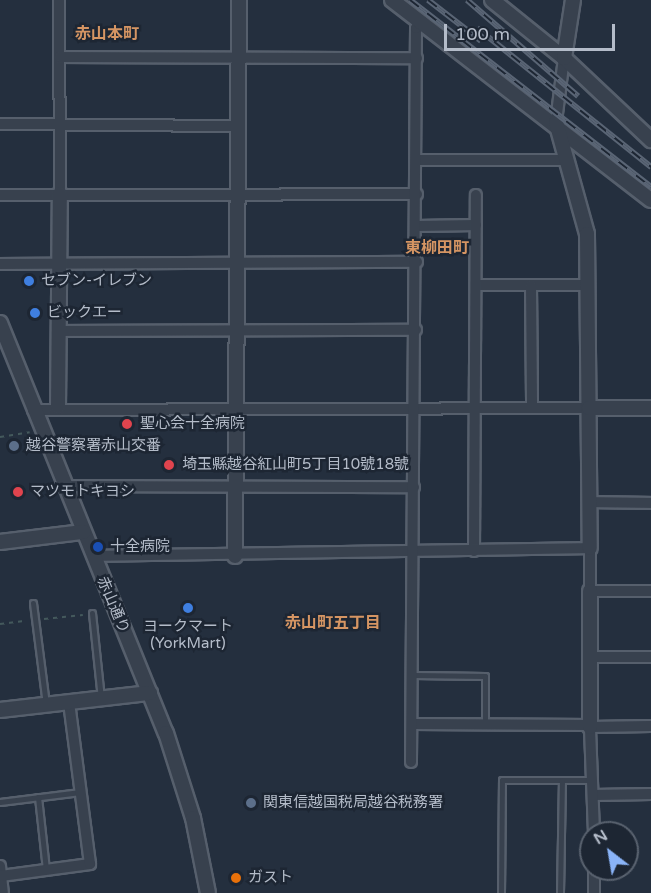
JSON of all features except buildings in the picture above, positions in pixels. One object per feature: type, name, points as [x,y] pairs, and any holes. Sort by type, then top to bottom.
[{"type":"street","points":[[58,407],[59,0]]},
{"type":"street","points":[[235,556],[239,0]]},
{"type":"street","points":[[392,0],[556,122],[651,200]]},
{"type":"street","points":[[492,0],[564,58],[651,140]]},
{"type":"street","points":[[573,0],[556,122],[587,234],[589,657],[594,821]]},
{"type":"street","points":[[411,762],[415,553],[417,28],[423,22]]},
{"type":"street","points":[[60,57],[238,55],[417,58]]},
{"type":"street","points":[[0,124],[239,126]]},
{"type":"street","points":[[417,160],[566,160]]},
{"type":"street","points":[[0,195],[417,194]]},
{"type":"street","points":[[474,551],[476,195]]},
{"type":"street","points":[[417,226],[476,225]]},
{"type":"street","points":[[0,264],[417,262]]},
{"type":"street","points":[[476,285],[589,285]]},
{"type":"street","points":[[531,285],[532,407]]},
{"type":"street","points":[[58,331],[416,330]]},
{"type":"street","name":"赤山通り","points":[[2,331],[150,693],[184,784],[208,893]]},
{"type":"street","points":[[33,410],[58,407],[651,408]]},
{"type":"street","points":[[64,486],[414,487]]},
{"type":"street","points":[[590,502],[651,502]]},
{"type":"street","points":[[0,542],[83,532]]},
{"type":"street","points":[[93,556],[235,556],[590,548]]},
{"type":"street","points":[[590,591],[651,591]]},
{"type":"street","points":[[589,657],[651,657]]},
{"type":"street","points":[[0,710],[69,704],[150,693]]},
{"type":"street","points":[[3,893],[1,871],[90,864],[69,704]]},
{"type":"street","points":[[412,724],[651,726]]},
{"type":"street","points":[[594,795],[651,794]]},
{"type":"lane","points":[[33,603],[46,705]]},
{"type":"lane","points":[[92,614],[101,699]]},
{"type":"lane","points":[[414,675],[485,676],[485,724]]},
{"type":"lane","points":[[501,893],[502,780],[593,780]]},
{"type":"lane","points":[[560,893],[562,780]]},
{"type":"lane","points":[[0,802],[80,792]]},
{"type":"lane","points":[[38,797],[46,869]]},
{"type":"path","points":[[0,436],[31,432]]},
{"type":"path","points":[[0,624],[92,614]]},
{"type":"railway","points":[[410,0],[651,187]]},
{"type":"railway","points":[[428,0],[481,41]]},
{"type":"railway","points":[[467,0],[578,96]]},
{"type":"railway","points":[[477,28],[651,167]]},
{"type":"place","name":"セブン-イレブン","points":[[29,281]]},
{"type":"place","name":"ビックエー","points":[[35,313]]},
{"type":"place","name":"聖心会十全病院","points":[[127,424]]},
{"type":"place","name":"越谷警察署赤山交番","points":[[14,446]]},
{"type":"place","name":"埼玉縣越谷紅山町5丁目10號18號","points":[[169,465]]},
{"type":"place","name":"マツモトキヨシ","points":[[18,492]]},
{"type":"place","name":"十全病院","points":[[98,547]]},
{"type":"place","name":"ヨークマート (YorkMart)","points":[[188,608]]},
{"type":"place","name":"関東信越国税局越谷税務署","points":[[251,803]]},
{"type":"place","name":"ガスト","points":[[236,878]]},
{"type":"district","name":"赤山本町","points":[[107,34]]},
{"type":"district","name":"東柳田町","points":[[437,248]]},
{"type":"district","name":"赤山町五丁目","points":[[333,623]]}]
